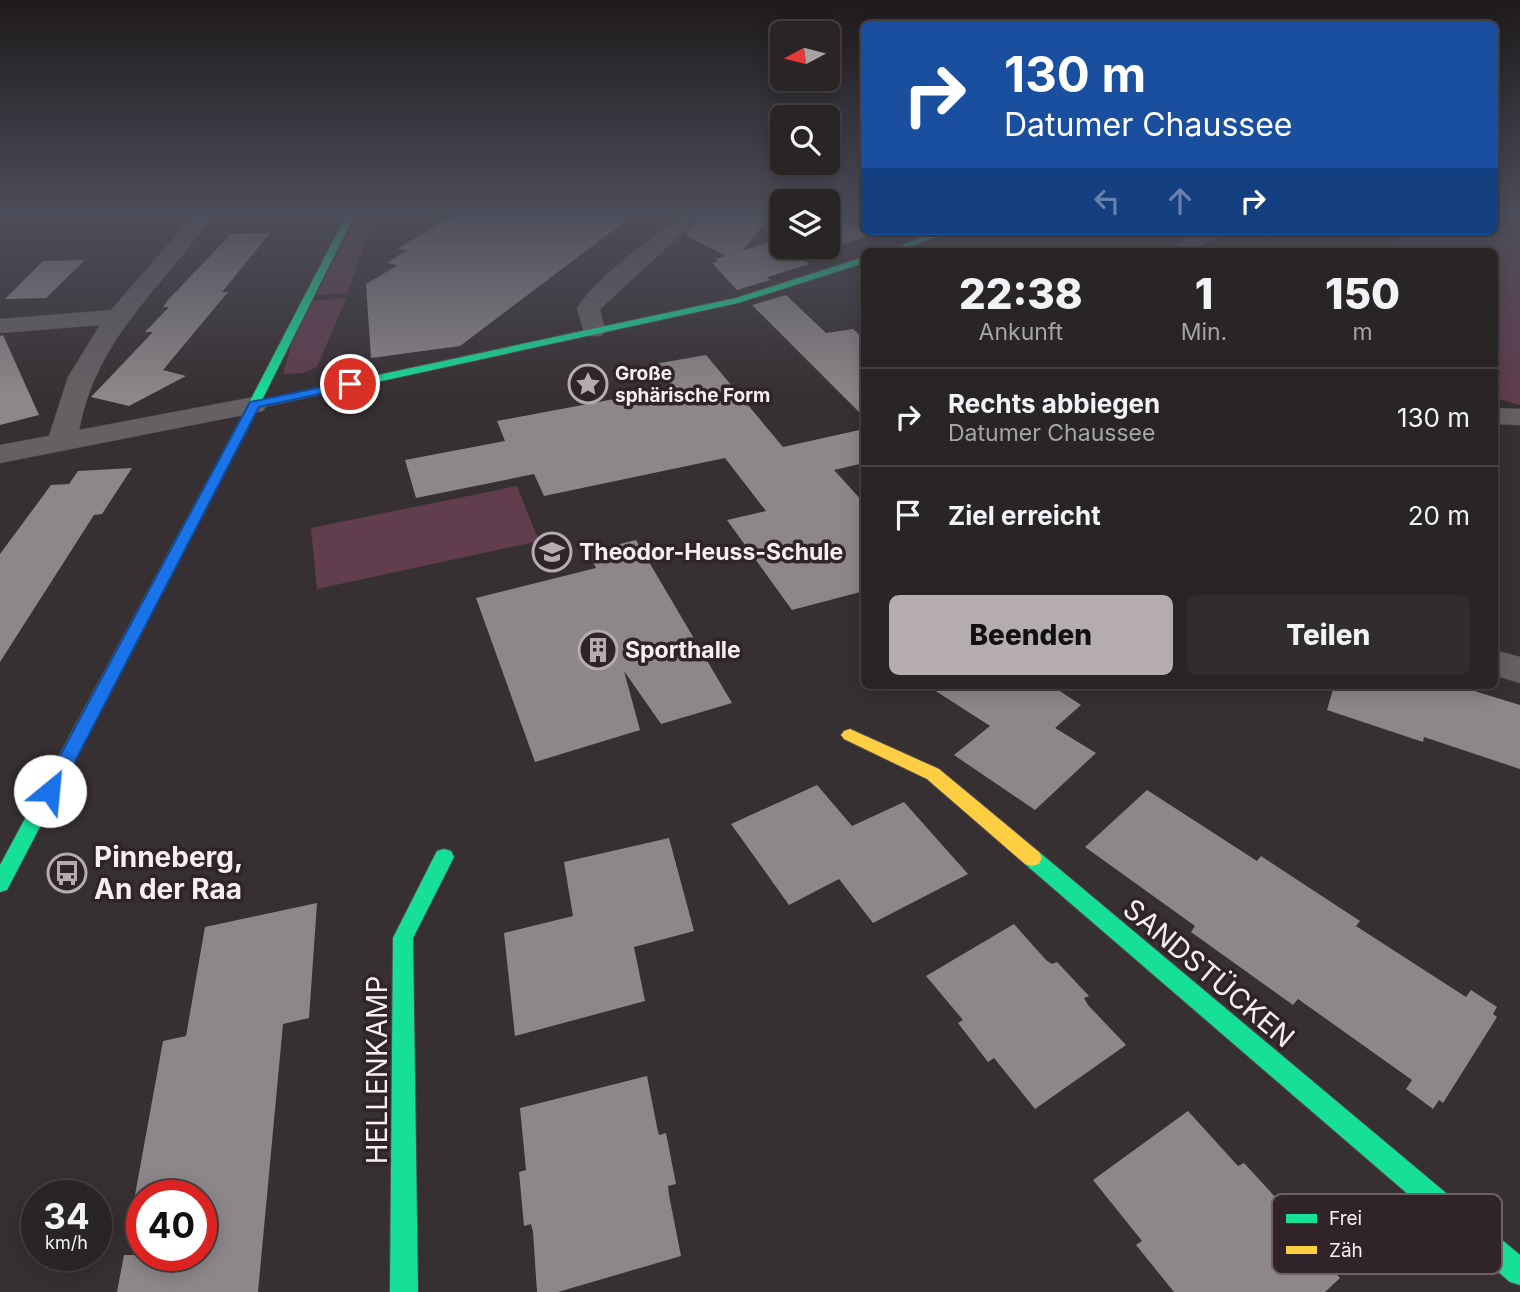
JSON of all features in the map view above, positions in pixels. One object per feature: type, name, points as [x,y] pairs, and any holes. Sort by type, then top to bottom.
[{"type":"street","points":[[62,443],[66,412],[77,381],[116,317],[151,276]]},
{"type":"street","points":[[0,884],[254,405],[319,276]]},
{"type":"street","points":[[593,331],[588,308],[624,276]]},
{"type":"street","points":[[0,454],[254,405],[738,300],[813,276]]},
{"type":"street","points":[[0,326],[116,317]]},
{"type":"street","points":[[1498,416],[1520,416]]},
{"type":"street","points":[[1498,663],[1520,670]]},
{"type":"street","name":"SANDSTÜCKEN","points":[[850,736],[933,774],[1428,1194]]},
{"type":"street","name":"HELLENKAMP","points":[[404,1292],[402,938],[444,857]]},
{"type":"street","name":"SANDSTÜCKEN","points":[[1502,1257],[1520,1272]]},
{"type":"shaded area","points":[[326,276],[353,276],[347,293],[316,295]]},
{"type":"shaded area","points":[[1498,276],[1520,276],[1520,405],[1498,399]]},
{"type":"shaded area","points":[[346,298],[317,367],[302,373],[283,374],[291,345],[313,301]]},
{"type":"shaded area","points":[[517,486],[539,541],[317,589],[311,528]]},
{"type":"building","points":[[28,276],[68,276],[46,298],[5,299]]},
{"type":"building","points":[[191,276],[235,276],[222,292],[228,292],[163,370],[186,376],[129,406],[91,397],[153,332],[145,332],[169,307],[163,307]]},
{"type":"building","points":[[379,276],[552,276],[460,346],[371,358],[366,284]]},
{"type":"building","points":[[724,276],[769,276],[767,277],[770,280],[737,290]]},
{"type":"building","points":[[786,295],[826,333],[853,329],[861,336],[861,414],[752,305]]},
{"type":"building","points":[[3,335],[39,415],[0,425],[0,336]]},
{"type":"building","points":[[706,355],[783,447],[861,430],[861,464],[834,470],[861,500],[861,592],[792,610],[727,520],[766,511],[725,458],[544,496],[534,474],[416,498],[405,460],[505,441],[497,421],[673,388],[654,364]]},
{"type":"building","points":[[132,468],[102,514],[94,515],[0,662],[0,554],[51,485],[69,484],[78,471]]},
{"type":"building","name":"Sporthalle","points":[[636,540],[732,703],[661,724],[624,671],[640,730],[535,762],[476,598],[596,568],[588,552]]},
{"type":"building","points":[[933,689],[1057,689],[1081,705],[1055,728],[1096,753],[1035,810],[954,755],[990,726]]},
{"type":"building","points":[[1333,689],[1468,689],[1520,705],[1520,769],[1424,737],[1423,742],[1327,710]]},
{"type":"building","points":[[817,785],[852,826],[904,802],[968,874],[873,923],[839,879],[789,905],[731,824]]},
{"type":"building","points":[[1147,790],[1257,861],[1261,856],[1360,921],[1356,926],[1466,997],[1471,990],[1497,1007],[1493,1014],[1497,1017],[1443,1103],[1439,1100],[1433,1109],[1406,1089],[1412,1080],[1298,999],[1293,1005],[1191,932],[1195,926],[1085,847]]},
{"type":"building","points":[[669,838],[694,931],[634,947],[645,1001],[515,1036],[504,933],[573,916],[564,862]]},
{"type":"building","points":[[317,903],[309,1018],[283,1024],[258,1292],[117,1292],[124,1255],[126,1271],[217,1271],[217,1180],[138,1180],[163,1041],[186,1036],[205,927]]},
{"type":"building","points":[[1014,924],[1046,960],[1052,964],[1057,962],[1089,996],[1084,998],[1088,1005],[1126,1045],[1035,1109],[994,1058],[988,1062],[958,1023],[963,1020],[926,976]]},
{"type":"building","points":[[647,1076],[659,1135],[666,1133],[676,1184],[668,1186],[681,1256],[558,1292],[537,1292],[533,1232],[531,1224],[524,1226],[519,1172],[526,1170],[520,1108]]},
{"type":"building","points":[[1188,1111],[1238,1166],[1244,1163],[1272,1194],[1272,1274],[1336,1274],[1340,1278],[1325,1292],[1174,1292],[1136,1245],[1142,1241],[1093,1180]]},
{"type":"traffic: fast","points":[[0,884],[242,428],[319,276]]},
{"type":"traffic: fast","points":[[254,405],[738,300],[813,276]]},
{"type":"traffic: fast","points":[[404,1292],[403,938],[444,857]]},
{"type":"traffic: fast","points":[[1032,858],[1428,1194]]},
{"type":"traffic: fast","points":[[1502,1257],[1520,1272]]},
{"type":"traffic: slow","points":[[850,735],[933,774],[1032,858]]},
{"type":"place","name":"Große sphärische Form","points":[[588,384]]},
{"type":"place","name":"Theodor-Heuss-Schule","points":[[552,552]]},
{"type":"place","name":"Sporthalle","points":[[598,650]]},
{"type":"place","name":"Pinneberg, An der Raa","points":[[67,873]]},
{"type":"route","points":[[50,791],[254,405],[350,384]]}]
